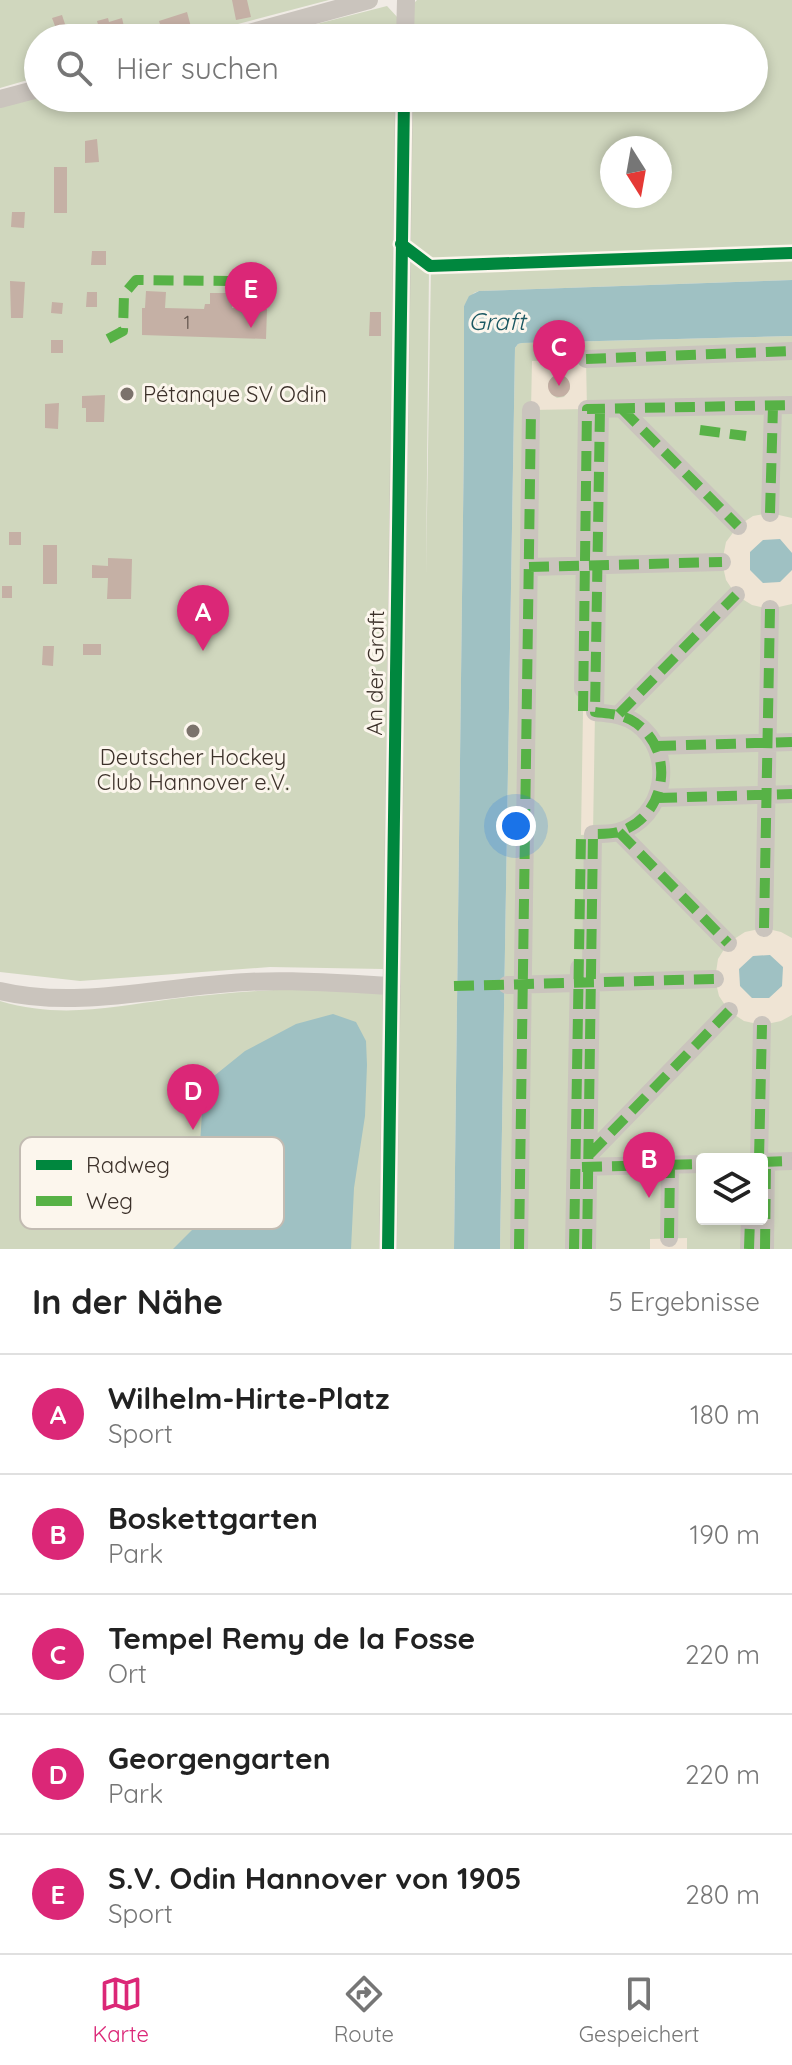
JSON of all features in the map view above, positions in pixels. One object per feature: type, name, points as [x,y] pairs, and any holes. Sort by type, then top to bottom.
[{"type":"street","points":[[282,24],[369,0]]},
{"type":"street","points":[[405,24],[406,0]]},
{"type":"street","points":[[0,99],[24,93]]},
{"type":"street","name":"An der Graft","points":[[388,1249],[404,112]]},
{"type":"street","points":[[586,359],[792,351]]},
{"type":"street","points":[[585,982],[593,834],[619,832],[640,821],[657,798],[662,770],[656,746],[648,733],[619,714],[595,712],[587,409],[783,406],[770,513]]},
{"type":"street","points":[[622,409],[738,526]]},
{"type":"street","points":[[519,1249],[515,984],[531,410]]},
{"type":"street","points":[[529,567],[722,562]]},
{"type":"street","points":[[583,711],[591,565]]},
{"type":"street","points":[[619,714],[736,595]]},
{"type":"street","points":[[764,928],[770,609]]},
{"type":"street","points":[[656,746],[792,742]]},
{"type":"street","points":[[657,798],[792,794]]},
{"type":"street","points":[[619,832],[728,943]]},
{"type":"street","points":[[581,835],[587,1249]]},
{"type":"street","points":[[515,984],[715,979]]},
{"type":"street","points":[[0,991],[23,997],[78,998],[269,980],[392,986]]},
{"type":"street","points":[[574,1249],[584,1163],[729,1011]]},
{"type":"street","points":[[762,1025],[762,1153]]},
{"type":"street","points":[[768,1161],[792,1161]]},
{"type":"street","points":[[584,1163],[696,1164]]},
{"type":"street","points":[[669,1238],[670,1165]]},
{"type":"street","points":[[749,1249],[750,1225]]},
{"type":"street","points":[[764,1225],[765,1249]]},
{"type":"green space","points":[[0,0],[329,0],[238,24],[24,24],[24,81],[0,88]]},
{"type":"green space","points":[[417,0],[792,0],[792,280],[479,291],[464,306],[454,1249],[391,1249],[412,112],[768,112],[768,24],[413,24],[414,3]],"holes":[[[430,266],[431,267],[426,574],[429,267]]]},
{"type":"green space","points":[[387,6],[399,19],[399,24],[317,24]]},
{"type":"green space","points":[[24,101],[24,112],[397,112],[383,969],[270,967],[80,981],[0,972],[0,105]]},
{"type":"green space","points":[[792,336],[792,1249],[500,1249],[515,348],[518,344]]},
{"type":"green space","points":[[269,990],[387,992],[384,1249],[0,1249],[0,1001],[44,1009],[86,1010]]},
{"type":"shaded area","points":[[586,359],[587,409],[531,410],[532,361]],"holes":[[[559,375],[567,378],[570,389],[564,397],[557,398],[551,394],[548,384],[552,377]]]},
{"type":"shaded area","points":[[770,513],[792,518],[792,604],[770,609],[752,605],[736,595],[726,580],[722,562],[726,542],[738,526],[753,516]]},
{"type":"shaded area","points":[[583,711],[595,712],[593,834],[581,835]]},
{"type":"shaded area","points":[[764,928],[792,938],[792,1015],[762,1025],[744,1021],[729,1011],[719,996],[715,979],[718,959],[728,943],[745,932]]},
{"type":"shaded area","points":[[687,1238],[687,1249],[650,1249],[650,1239]]},
{"type":"water","name":"Graft","points":[[792,280],[792,336],[522,343],[515,348],[500,1249],[454,1249],[464,306],[469,296],[479,291]]},
{"type":"water","points":[[780,539],[792,553],[792,570],[780,582],[763,583],[750,570],[750,552],[763,540]]},
{"type":"water","points":[[770,955],[783,967],[782,986],[769,998],[752,998],[740,986],[739,969],[753,956]]},
{"type":"water","points":[[333,1014],[356,1022],[366,1041],[365,1116],[354,1188],[351,1249],[173,1249],[193,1229],[284,1229],[284,1137],[200,1137],[202,1112],[214,1076],[245,1051],[296,1024]]},
{"type":"building","points":[[232,0],[247,0],[251,17],[236,20]]},
{"type":"building","points":[[187,12],[190,24],[160,24],[159,21]]},
{"type":"building","points":[[62,15],[65,24],[54,24],[52,18]]},
{"type":"building","points":[[108,18],[109,22],[122,18],[123,24],[98,24],[97,21]]},
{"type":"building","points":[[97,139],[99,162],[85,163],[85,141]]},
{"type":"building","points":[[54,167],[67,167],[67,213],[54,213]]},
{"type":"building","points":[[12,212],[25,212],[24,228],[11,227]]},
{"type":"building","points":[[92,251],[106,251],[106,265],[91,265]]},
{"type":"building","points":[[10,281],[25,282],[23,318],[11,318]]},
{"type":"building","points":[[146,291],[166,292],[165,308],[204,309],[205,304],[210,304],[210,293],[233,293],[232,308],[267,309],[266,339],[142,335],[142,308],[145,308]]},
{"type":"building","points":[[87,292],[97,292],[97,307],[86,307]]},
{"type":"building","points":[[52,302],[63,303],[62,314],[51,313]]},
{"type":"building","points":[[370,312],[381,312],[381,336],[369,336]]},
{"type":"building","points":[[51,340],[63,340],[63,353],[51,353]]},
{"type":"building","points":[[559,375],[567,378],[570,386],[567,394],[559,397],[551,394],[548,386],[551,378]]},
{"type":"building","points":[[105,395],[104,422],[86,422],[82,396]]},
{"type":"building","points":[[59,403],[58,429],[45,428],[45,404]]},
{"type":"building","points":[[9,532],[21,532],[21,545],[9,545]]},
{"type":"building","points":[[43,545],[57,545],[57,584],[43,584]]},
{"type":"building","points":[[108,558],[132,559],[131,599],[107,599],[108,578],[92,578],[92,565],[108,566]]},
{"type":"building","points":[[2,586],[12,586],[12,598],[2,598]]},
{"type":"building","points":[[83,644],[101,644],[101,655],[83,655]]},
{"type":"building","points":[[43,646],[54,646],[53,666],[42,665]]},
{"type":"marked path","points":[[108,339],[123,331],[124,294],[136,280],[229,281],[257,303]]},
{"type":"marked path","points":[[586,359],[792,351]]},
{"type":"marked path","points":[[583,711],[587,409],[792,405]]},
{"type":"marked path","points":[[770,513],[773,406]]},
{"type":"marked path","points":[[587,1249],[593,834],[618,832],[647,813],[656,799],[661,767],[649,735],[636,723],[622,716],[595,712],[600,409]]},
{"type":"marked path","points":[[622,409],[738,526]]},
{"type":"marked path","points":[[519,1249],[531,410]]},
{"type":"marked path","points":[[700,430],[746,436]]},
{"type":"marked path","points":[[529,567],[722,562]]},
{"type":"marked path","points":[[619,714],[736,595]]},
{"type":"marked path","points":[[764,928],[770,609]]},
{"type":"marked path","points":[[656,746],[792,742]]},
{"type":"marked path","points":[[657,798],[792,794]]},
{"type":"marked path","points":[[619,832],[728,943]]},
{"type":"marked path","points":[[574,1249],[581,835]]},
{"type":"marked path","points":[[454,986],[715,979]]},
{"type":"marked path","points":[[590,1154],[729,1011]]},
{"type":"marked path","points":[[759,1153],[762,1025]]},
{"type":"marked path","points":[[768,1162],[792,1161]]},
{"type":"marked path","points":[[582,1167],[696,1164]]},
{"type":"marked path","points":[[669,1238],[670,1165]]},
{"type":"marked path","points":[[749,1249],[750,1225]]},
{"type":"marked path","points":[[765,1225],[765,1249]]},
{"type":"cycle path","points":[[388,1249],[404,112]]},
{"type":"cycle path","points":[[401,244],[430,266],[792,253]]},
{"type":"place","name":"S.V. Odin Hannover von 1905","points":[[251,328]]},
{"type":"place","name":"Tempel Remy de la Fosse","points":[[559,386]]},
{"type":"place","name":"Pétanque SV Odin","points":[[127,394]]},
{"type":"place","name":"Wilhelm-Hirte-Platz","points":[[203,651]]},
{"type":"place","name":"Deutscher Hockey Club Hannover e.V.","points":[[193,731]]},
{"type":"place","name":"Georgengarten","points":[[193,1130]]},
{"type":"place","name":"Boskettgarten","points":[[649,1198]]}]
